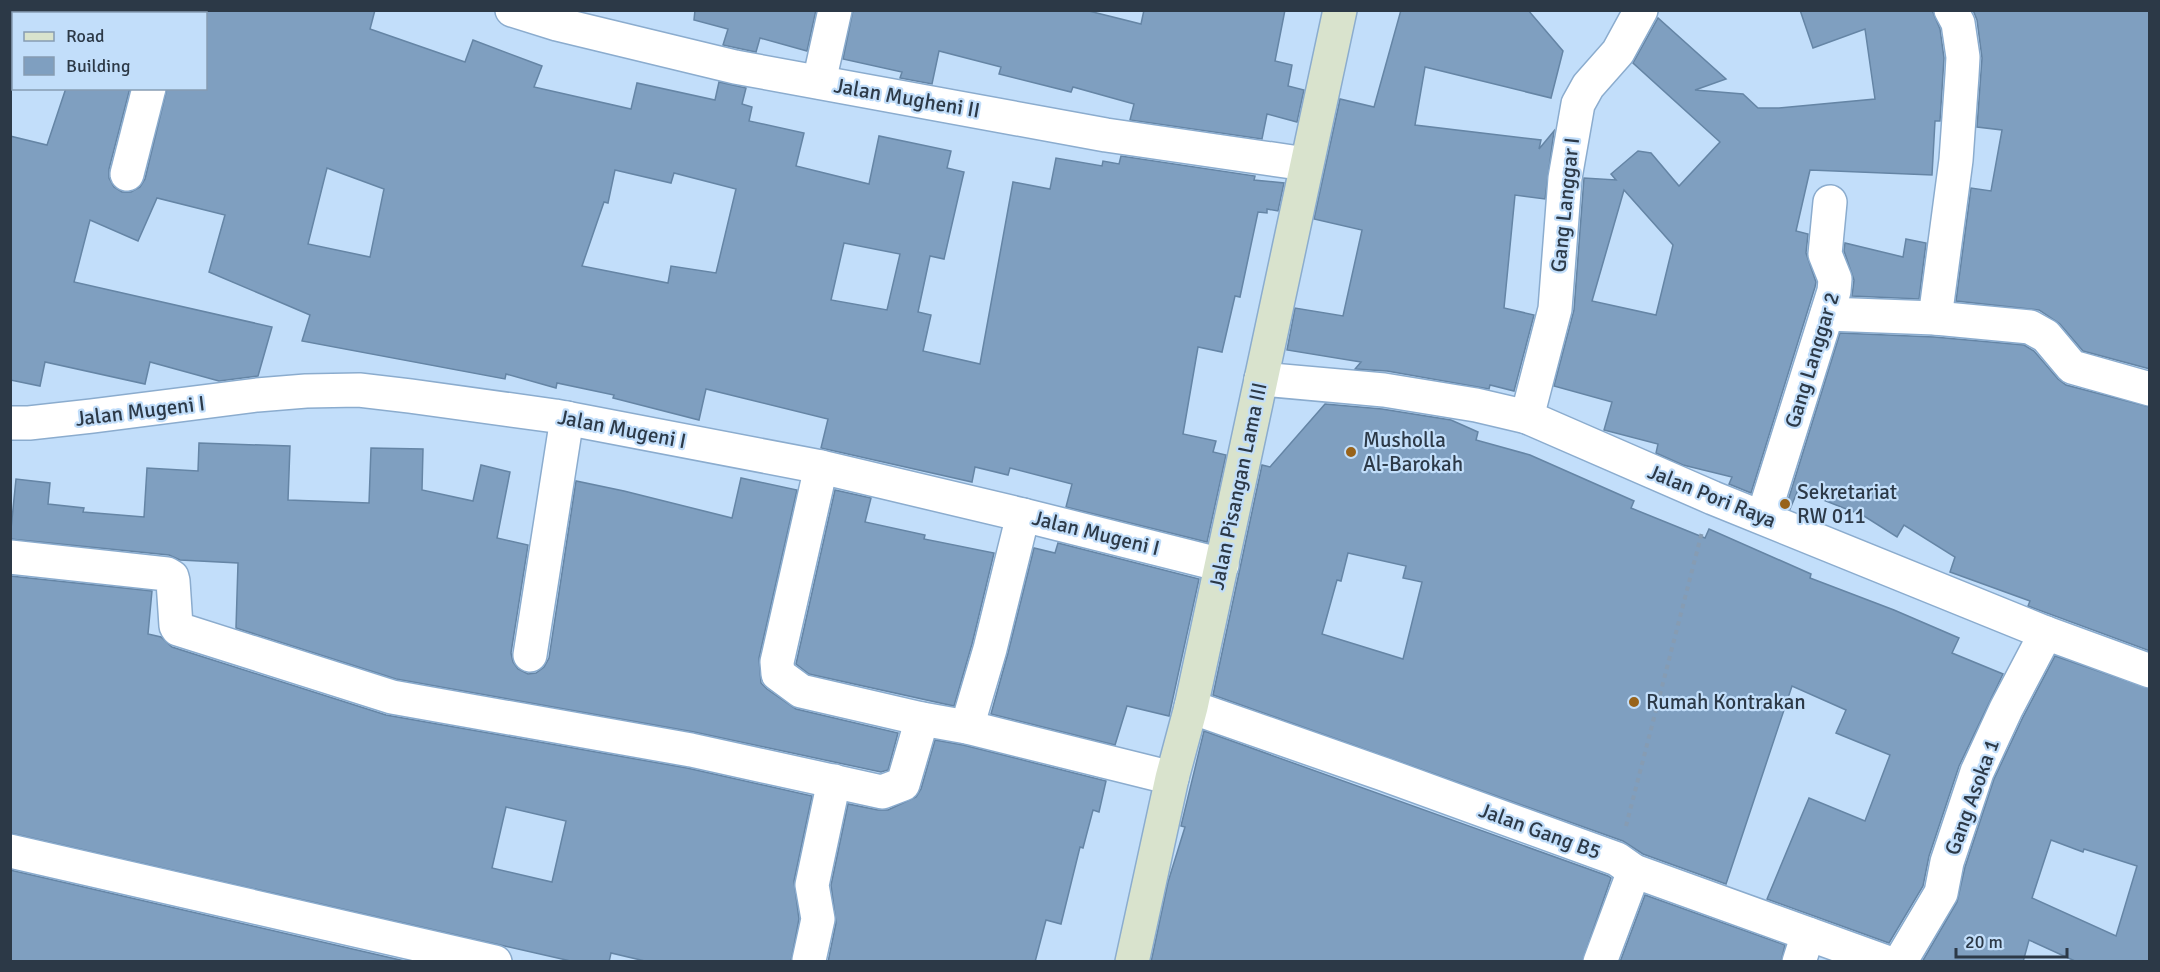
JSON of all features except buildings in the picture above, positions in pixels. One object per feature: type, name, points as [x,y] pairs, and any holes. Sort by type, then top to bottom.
[{"type":"street","name":"Jalan Mugheni II","points":[[512,10],[556,24],[735,67],[1106,135],[1306,164]]},
{"type":"street","points":[[819,82],[835,10]]},
{"type":"street","name":"Jalan Pisangan Lama III","points":[[1132,962],[1172,778],[1191,707],[1340,10]]},
{"type":"street","name":"Gang Langgar I","points":[[1527,417],[1555,309],[1565,178],[1578,105],[1588,86],[1618,52],[1641,10]]},
{"type":"street","points":[[1935,318],[1956,160],[1963,57],[1958,23],[1951,10]]},
{"type":"street","points":[[127,174],[149,90]]},
{"type":"street","name":"Gang Langgar 2","points":[[1762,517],[1834,291],[1835,279],[1825,254],[1830,202]]},
{"type":"street","points":[[1827,314],[1935,318],[2030,327],[2046,336],[2072,367],[2150,389]]},
{"type":"street","name":"Jalan Pori Raya","points":[[1261,379],[1384,390],[1476,405],[1527,417],[1713,498],[2046,633],[2150,671]]},
{"type":"street","name":"Jalan Mugeni I","points":[[10,423],[82,418],[267,394],[359,390],[567,418],[820,466],[1023,514],[1222,565]]},
{"type":"street","points":[[530,655],[567,418]]},
{"type":"street","points":[[820,466],[777,662],[778,674],[801,691],[967,727],[1172,778]]},
{"type":"street","points":[[967,727],[990,649],[1023,514]]},
{"type":"street","points":[[10,557],[167,574],[172,577],[173,581],[178,629],[392,697],[691,750],[882,792],[903,784],[922,719]]},
{"type":"street","name":"Gang Asoka 1","points":[[1900,962],[1941,893],[1947,862],[1977,772],[2006,709],[2046,633]]},
{"type":"street","name":"Jalan Gang B5","points":[[1191,707],[1383,774],[1626,865],[1804,948],[1886,962]]},
{"type":"street","points":[[809,960],[818,919],[812,885],[834,781]]},
{"type":"street","points":[[10,851],[495,962]]},
{"type":"street","points":[[1600,962],[1626,865]]},
{"type":"path","points":[[1626,865],[1698,545]]},
{"type":"place","name":"Musholla Al-Barokah","points":[[1351,452]]},
{"type":"place","name":"Sekretariat RW 011","points":[[1785,504]]},
{"type":"place","name":"Rumah Kontrakan","points":[[1634,702]]}]
